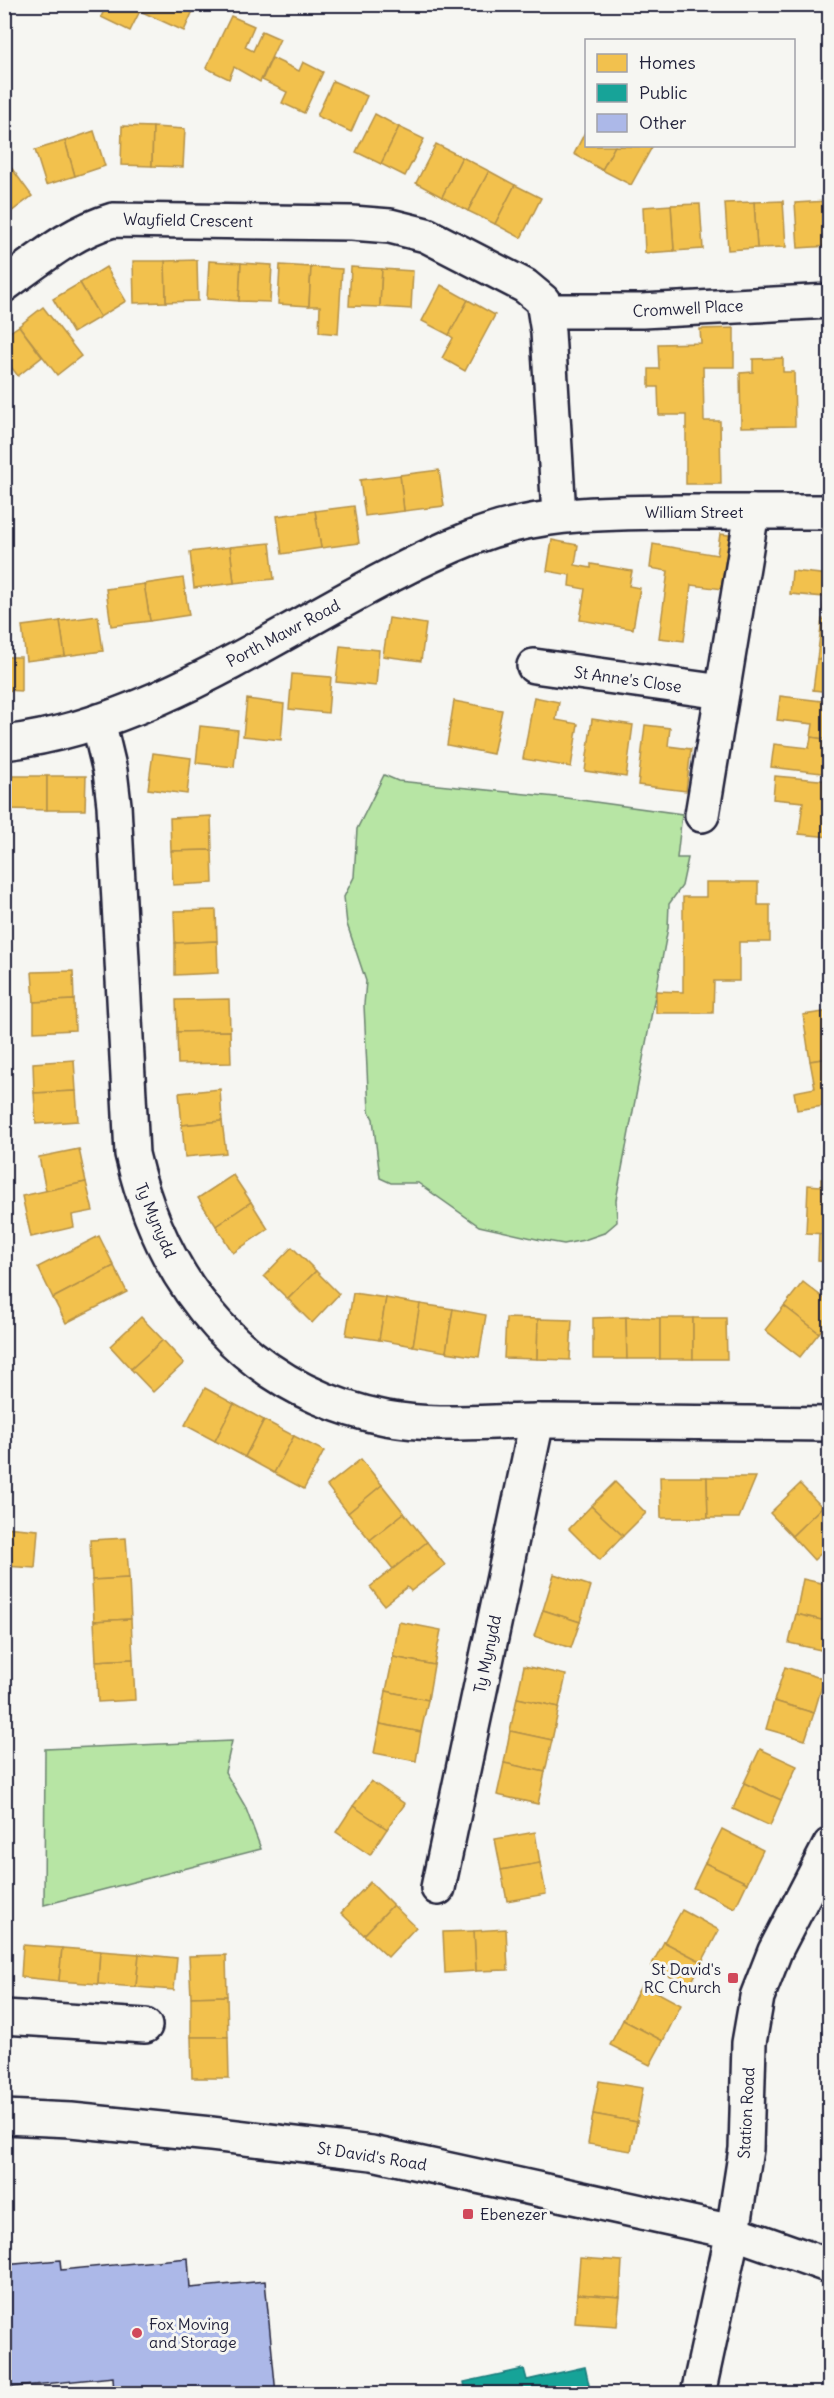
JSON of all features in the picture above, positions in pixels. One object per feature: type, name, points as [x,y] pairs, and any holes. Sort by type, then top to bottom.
[{"type":"street","name":"Wayfield Crescent","points":[[4,285],[64,241],[87,228],[113,220],[390,226],[426,235],[525,286],[543,301],[546,311]]},
{"type":"street","name":"Cromwell Place","points":[[546,311],[642,311],[830,301]]},
{"type":"street","points":[[546,311],[559,515]]},
{"type":"street","points":[[702,815],[752,512]]},
{"type":"street","name":"William Street","points":[[559,515],[830,512]]},
{"type":"street","name":"Porth Mawr Road","points":[[4,743],[54,734],[98,721],[195,680],[403,570],[471,538],[509,526],[559,515]]},
{"type":"street","name":"St Anne's Close","points":[[534,666],[722,692]]},
{"type":"street","name":"Ty Mynydd","points":[[98,721],[110,771],[114,805],[132,1154],[142,1196],[160,1238],[205,1310],[237,1347],[274,1375],[311,1395],[387,1419],[429,1422],[537,1420],[830,1424]]},
{"type":"street","name":"Ty Mynydd","points":[[438,1888],[537,1420]]},
{"type":"street","name":"Station Road","points":[[698,2394],[733,2232],[746,2149],[749,2043],[757,1997],[775,1951],[827,1855]]},
{"type":"street","points":[[4,2017],[146,2026]]},
{"type":"street","name":"St David's Road","points":[[4,2116],[188,2131],[372,2153],[733,2232],[830,2266]]},
{"type":"green space","points":[[384,775],[398,781],[566,798],[682,814],[677,858],[688,858],[682,886],[669,904],[668,928],[616,1200],[617,1222],[604,1233],[564,1244],[479,1226],[418,1183],[391,1183],[380,1178],[373,1119],[369,1111],[364,1005],[366,981],[347,924],[344,897],[354,877],[357,829]]},
{"type":"green space","points":[[232,1741],[225,1772],[245,1806],[261,1849],[44,1905],[45,1749]]},
{"type":"building: Homes","points":[[107,4],[196,4],[184,31],[140,11],[130,31],[101,17]]},
{"type":"building: Homes","points":[[231,16],[254,26],[245,47],[253,51],[262,31],[280,39],[260,82],[234,67],[229,79],[206,68]]},
{"type":"building: Homes","points":[[272,58],[299,71],[303,62],[323,72],[304,113],[282,103],[287,92],[262,80]]},
{"type":"building: Homes","points":[[333,81],[367,96],[351,132],[317,116]]},
{"type":"building: Homes","points":[[375,114],[399,127],[381,164],[356,152]]},
{"type":"building: Homes","points":[[122,126],[153,127],[152,166],[121,165]]},
{"type":"building: Homes","points":[[153,127],[185,129],[183,167],[152,166]]},
{"type":"building: Homes","points":[[399,127],[424,139],[405,176],[381,164]]},
{"type":"building: Homes","points":[[94,131],[105,166],[75,176],[65,141]]},
{"type":"building: Homes","points":[[585,132],[585,147],[614,147],[602,170],[574,154]]},
{"type":"building: Homes","points":[[65,141],[75,176],[46,185],[35,150]]},
{"type":"building: Homes","points":[[436,144],[462,157],[442,197],[416,183]]},
{"type":"building: Homes","points":[[614,147],[652,147],[631,185],[602,170]]},
{"type":"building: Homes","points":[[462,157],[489,171],[468,211],[442,197]]},
{"type":"building: Homes","points":[[10,166],[32,196],[7,215],[4,212],[4,169]]},
{"type":"building: Homes","points":[[489,171],[515,185],[495,224],[468,211]]},
{"type":"building: Homes","points":[[515,185],[541,198],[521,238],[495,224]]},
{"type":"building: Homes","points":[[783,201],[786,247],[757,248],[754,202]]},
{"type":"building: Homes","points":[[827,201],[830,246],[798,248],[795,203]]},
{"type":"building: Homes","points":[[754,202],[757,248],[728,250],[725,203]]},
{"type":"building: Homes","points":[[700,204],[703,249],[674,251],[671,205]]},
{"type":"building: Homes","points":[[671,205],[674,251],[645,253],[643,207]]},
{"type":"building: Homes","points":[[197,260],[198,301],[166,302],[165,261]]},
{"type":"building: Homes","points":[[133,261],[165,261],[166,302],[134,303]]},
{"type":"building: Homes","points":[[209,261],[241,263],[239,301],[207,299]]},
{"type":"building: Homes","points":[[241,263],[272,265],[270,302],[239,301]]},
{"type":"building: Homes","points":[[280,265],[311,267],[309,306],[278,304]]},
{"type":"building: Homes","points":[[106,267],[126,301],[100,317],[80,283]]},
{"type":"building: Homes","points":[[311,267],[342,269],[338,334],[319,332],[320,306],[309,306]]},
{"type":"building: Homes","points":[[351,267],[382,269],[380,307],[349,306]]},
{"type":"building: Homes","points":[[382,269],[413,271],[411,309],[380,307]]},
{"type":"building: Homes","points":[[80,283],[100,317],[73,333],[53,299]]},
{"type":"building: Homes","points":[[441,285],[468,300],[449,335],[422,321]]},
{"type":"building: Homes","points":[[468,300],[495,315],[465,371],[442,358],[453,338],[449,335]]},
{"type":"building: Homes","points":[[43,307],[81,356],[57,375],[19,326]]},
{"type":"building: Homes","points":[[19,326],[42,357],[18,376],[4,358],[4,336]]},
{"type":"building: Homes","points":[[734,328],[734,367],[703,367],[704,421],[720,421],[721,484],[686,484],[686,415],[659,415],[658,387],[649,387],[649,369],[659,369],[658,344],[701,343],[700,329]]},
{"type":"building: Homes","points":[[783,358],[783,372],[794,372],[795,426],[741,427],[740,373],[753,372],[753,359]]},
{"type":"building: Homes","points":[[439,470],[444,506],[404,511],[400,475]]},
{"type":"building: Homes","points":[[400,475],[404,511],[365,516],[360,480]]},
{"type":"building: Homes","points":[[354,506],[359,543],[321,548],[315,511]]},
{"type":"building: Homes","points":[[315,511],[321,548],[282,554],[277,516]]},
{"type":"building: Homes","points":[[720,534],[738,536],[731,590],[691,585],[684,641],[659,638],[668,571],[650,568],[653,544],[717,555]]},
{"type":"building: Homes","points":[[552,540],[578,545],[575,565],[591,568],[591,564],[632,571],[629,586],[640,588],[633,629],[580,620],[585,589],[569,586],[570,575],[547,571]]},
{"type":"building: Homes","points":[[270,543],[274,579],[234,583],[230,547]]},
{"type":"building: Homes","points":[[230,547],[234,583],[194,588],[190,552]]},
{"type":"building: Homes","points":[[792,571],[830,575],[830,610],[823,610],[824,597],[790,594]]},
{"type":"building: Homes","points":[[183,578],[189,615],[150,621],[144,584]]},
{"type":"building: Homes","points":[[144,584],[150,621],[111,626],[106,589]]},
{"type":"building: Homes","points":[[98,616],[103,651],[65,656],[60,621]]},
{"type":"building: Homes","points":[[389,618],[426,624],[421,661],[383,656]]},
{"type":"building: Homes","points":[[822,619],[830,620],[830,661],[817,659]]},
{"type":"building: Homes","points":[[60,621],[65,656],[26,661],[22,626]]},
{"type":"building: Homes","points":[[340,646],[379,650],[376,686],[336,682]]},
{"type":"building: Homes","points":[[4,657],[21,657],[21,691],[4,690]]},
{"type":"building: Homes","points":[[817,659],[830,661],[830,692],[813,690]]},
{"type":"building: Homes","points":[[292,674],[331,677],[328,713],[289,709]]},
{"type":"building: Homes","points":[[780,696],[830,702],[830,740],[811,737],[813,724],[777,720]]},
{"type":"building: Homes","points":[[534,697],[559,702],[556,720],[578,724],[571,767],[523,759]]},
{"type":"building: Homes","points":[[247,699],[284,704],[281,740],[243,736]]},
{"type":"building: Homes","points":[[454,701],[502,710],[493,754],[447,745]]},
{"type":"building: Homes","points":[[592,719],[633,725],[626,777],[585,771]]},
{"type":"building: Homes","points":[[645,725],[670,728],[668,746],[691,749],[686,791],[638,785]]},
{"type":"building: Homes","points":[[200,726],[238,730],[234,767],[196,763]]},
{"type":"building: Homes","points":[[811,737],[830,740],[830,774],[771,767],[774,744],[809,748]]},
{"type":"building: Homes","points":[[153,753],[191,758],[187,794],[148,789]]},
{"type":"building: Homes","points":[[4,776],[9,776],[9,809],[4,809]]},
{"type":"building: Homes","points":[[9,776],[47,776],[47,810],[9,809]]},
{"type":"building: Homes","points":[[47,776],[86,776],[85,810],[47,810]]},
{"type":"building: Homes","points":[[775,776],[830,781],[830,837],[799,834],[803,802],[773,799]]},
{"type":"building: Homes","points":[[211,816],[212,850],[171,851],[170,818]]},
{"type":"building: Homes","points":[[212,850],[213,883],[173,885],[171,851]]},
{"type":"building: Homes","points":[[706,882],[758,882],[758,905],[770,905],[770,942],[739,942],[739,981],[714,981],[713,1013],[656,1013],[656,991],[683,992],[683,897],[706,897]]},
{"type":"building: Homes","points":[[216,910],[217,941],[175,943],[174,911]]},
{"type":"building: Homes","points":[[217,941],[218,973],[175,975],[175,943]]},
{"type":"building: Homes","points":[[73,971],[74,1000],[34,1002],[32,972]]},
{"type":"building: Homes","points":[[229,999],[230,1031],[177,1032],[176,1000]]},
{"type":"building: Homes","points":[[74,1000],[75,1030],[34,1032],[34,1002]]},
{"type":"building: Homes","points":[[830,1011],[830,1058],[810,1061],[803,1015]]},
{"type":"building: Homes","points":[[230,1031],[231,1063],[178,1064],[177,1032]]},
{"type":"building: Homes","points":[[830,1058],[830,1105],[797,1110],[794,1092],[815,1088],[810,1061]]},
{"type":"building: Homes","points":[[74,1060],[76,1091],[34,1093],[33,1063]]},
{"type":"building: Homes","points":[[220,1089],[222,1121],[182,1125],[179,1093]]},
{"type":"building: Homes","points":[[76,1091],[78,1121],[36,1124],[34,1093]]},
{"type":"building: Homes","points":[[222,1121],[226,1153],[185,1157],[182,1125]]},
{"type":"building: Homes","points":[[79,1149],[86,1182],[46,1191],[39,1157]]},
{"type":"building: Homes","points":[[233,1175],[251,1202],[216,1226],[198,1198]]},
{"type":"building: Homes","points":[[821,1179],[830,1180],[830,1234],[806,1233],[808,1185],[821,1186]]},
{"type":"building: Homes","points":[[86,1182],[93,1211],[72,1215],[74,1227],[31,1237],[22,1196]]},
{"type":"building: Homes","points":[[251,1202],[268,1229],[233,1253],[216,1226]]},
{"type":"building: Homes","points":[[819,1234],[830,1234],[830,1262],[818,1261]]},
{"type":"building: Homes","points":[[99,1236],[114,1266],[53,1298],[38,1267]]},
{"type":"building: Homes","points":[[292,1247],[316,1271],[288,1299],[264,1276]]},
{"type":"building: Homes","points":[[114,1266],[127,1292],[66,1323],[53,1298]]},
{"type":"building: Homes","points":[[316,1271],[339,1294],[312,1323],[288,1299]]},
{"type":"building: Homes","points":[[803,1282],[830,1303],[830,1319],[819,1333],[784,1306]]},
{"type":"building: Homes","points":[[353,1293],[386,1298],[379,1340],[346,1335]]},
{"type":"building: Homes","points":[[386,1298],[420,1304],[413,1346],[379,1340]]},
{"type":"building: Homes","points":[[420,1304],[453,1309],[446,1352],[413,1346]]},
{"type":"building: Homes","points":[[784,1306],[819,1333],[800,1357],[765,1330]]},
{"type":"building: Homes","points":[[453,1309],[486,1315],[479,1357],[446,1352]]},
{"type":"building: Homes","points":[[141,1317],[163,1340],[131,1369],[110,1346]]},
{"type":"building: Homes","points":[[626,1317],[627,1359],[593,1359],[593,1318]]},
{"type":"building: Homes","points":[[626,1317],[660,1318],[660,1359],[627,1359]]},
{"type":"building: Homes","points":[[506,1318],[538,1319],[537,1359],[504,1358]]},
{"type":"building: Homes","points":[[660,1318],[693,1318],[693,1359],[660,1359]]},
{"type":"building: Homes","points":[[693,1318],[726,1318],[727,1359],[693,1359]]},
{"type":"building: Homes","points":[[538,1319],[572,1320],[570,1360],[537,1359]]},
{"type":"building: Homes","points":[[163,1340],[184,1363],[153,1392],[131,1369]]},
{"type":"building: Homes","points":[[205,1388],[234,1404],[215,1441],[185,1425]]},
{"type":"building: Homes","points":[[234,1404],[264,1420],[245,1457],[215,1441]]},
{"type":"building: Homes","points":[[264,1420],[294,1436],[274,1473],[245,1457]]},
{"type":"building: Homes","points":[[294,1436],[324,1451],[304,1489],[274,1473]]},
{"type":"building: Homes","points":[[361,1459],[382,1485],[348,1513],[327,1486]]},
{"type":"building: Homes","points":[[660,1477],[707,1477],[708,1518],[661,1518]]},
{"type":"building: Homes","points":[[707,1477],[756,1477],[739,1518],[708,1518]]},
{"type":"building: Homes","points":[[615,1482],[646,1513],[623,1536],[591,1506]]},
{"type":"building: Homes","points":[[800,1484],[822,1507],[792,1536],[770,1513]]},
{"type":"building: Homes","points":[[382,1485],[404,1513],[370,1540],[348,1513]]},
{"type":"building: Homes","points":[[591,1506],[623,1536],[600,1560],[569,1529]]},
{"type":"building: Homes","points":[[822,1507],[830,1515],[830,1545],[814,1560],[792,1536]]},
{"type":"building: Homes","points":[[404,1513],[427,1542],[393,1569],[370,1540]]},
{"type":"building: Homes","points":[[4,1527],[38,1530],[35,1568],[4,1566]]},
{"type":"building: Homes","points":[[126,1538],[129,1578],[92,1580],[90,1540]]},
{"type":"building: Homes","points":[[427,1542],[445,1565],[411,1591],[407,1587],[384,1605],[370,1587]]},
{"type":"building: Homes","points":[[554,1574],[591,1586],[580,1622],[543,1610]]},
{"type":"building: Homes","points":[[129,1578],[131,1619],[94,1621],[92,1580]]},
{"type":"building: Homes","points":[[803,1579],[830,1585],[830,1622],[796,1614]]},
{"type":"building: Homes","points":[[543,1610],[580,1622],[571,1648],[534,1636]]},
{"type":"building: Homes","points":[[796,1614],[830,1622],[830,1652],[789,1643]]},
{"type":"building: Homes","points":[[131,1619],[133,1659],[96,1661],[94,1621]]},
{"type":"building: Homes","points":[[399,1622],[441,1630],[434,1665],[393,1657]]},
{"type":"building: Homes","points":[[393,1657],[434,1665],[428,1700],[386,1691]]},
{"type":"building: Homes","points":[[133,1659],[135,1700],[98,1702],[96,1661]]},
{"type":"building: Homes","points":[[524,1666],[566,1675],[559,1707],[517,1698]]},
{"type":"building: Homes","points":[[785,1667],[824,1679],[814,1713],[774,1701]]},
{"type":"building: Homes","points":[[386,1691],[428,1700],[421,1732],[380,1724]]},
{"type":"building: Homes","points":[[517,1698],[559,1707],[552,1740],[510,1731]]},
{"type":"building: Homes","points":[[774,1701],[814,1713],[805,1740],[766,1729]]},
{"type":"building: Homes","points":[[380,1724],[421,1732],[416,1761],[374,1753]]},
{"type":"building: Homes","points":[[510,1731],[552,1740],[545,1772],[504,1763]]},
{"type":"building: Homes","points":[[760,1749],[797,1766],[781,1800],[744,1783]]},
{"type":"building: Homes","points":[[504,1763],[545,1772],[538,1804],[497,1795]]},
{"type":"building: Homes","points":[[371,1781],[405,1804],[387,1829],[353,1806]]},
{"type":"building: Homes","points":[[744,1783],[781,1800],[770,1826],[733,1809]]},
{"type":"building: Homes","points":[[353,1806],[387,1829],[370,1855],[336,1832]]},
{"type":"building: Homes","points":[[722,1829],[763,1850],[747,1883],[705,1863]]},
{"type":"building: Homes","points":[[535,1832],[540,1863],[501,1870],[495,1839]]},
{"type":"building: Homes","points":[[540,1863],[546,1894],[507,1901],[501,1870]]},
{"type":"building: Homes","points":[[705,1863],[747,1883],[735,1908],[693,1888]]},
{"type":"building: Homes","points":[[370,1882],[393,1905],[364,1935],[341,1913]]},
{"type":"building: Homes","points":[[393,1905],[416,1927],[388,1957],[364,1935]]},
{"type":"building: Homes","points":[[682,1910],[719,1930],[702,1962],[664,1942]]},
{"type":"building: Homes","points":[[506,1929],[508,1970],[476,1971],[474,1931]]},
{"type":"building: Homes","points":[[474,1931],[476,1971],[445,1973],[443,1932]]},
{"type":"building: Homes","points":[[664,1942],[702,1962],[689,1987],[651,1966]]},
{"type":"building: Homes","points":[[23,1945],[62,1948],[59,1981],[21,1977]]},
{"type":"building: Homes","points":[[62,1948],[100,1951],[98,1984],[59,1981]]},
{"type":"building: Homes","points":[[100,1951],[139,1954],[136,1987],[98,1984]]},
{"type":"building: Homes","points":[[139,1954],[177,1958],[174,1990],[136,1987]]},
{"type":"building: Homes","points":[[226,1955],[227,1996],[191,1997],[189,1956]]},
{"type":"building: Homes","points":[[642,1984],[681,2005],[663,2041],[623,2020]]},
{"type":"building: Homes","points":[[227,1996],[228,2037],[191,2037],[191,1997]]},
{"type":"building: Homes","points":[[623,2020],[663,2041],[650,2065],[610,2045]]},
{"type":"building: Homes","points":[[191,2037],[228,2037],[229,2078],[192,2078]]},
{"type":"building: Homes","points":[[599,2081],[643,2088],[637,2122],[593,2114]]},
{"type":"building: Homes","points":[[593,2114],[637,2122],[631,2151],[588,2144]]},
{"type":"building: Homes","points":[[580,2258],[622,2261],[620,2297],[577,2294]]},
{"type":"building: Homes","points":[[577,2294],[620,2297],[617,2326],[575,2323]]},
{"type":"building: Public","points":[[585,2367],[591,2394],[466,2394],[464,2382],[524,2369],[527,2380]]},
{"type":"building: Other","name":"Fox Moving and Storage","points":[[188,2258],[190,2288],[265,2281],[276,2394],[114,2394],[113,2377],[4,2388],[4,2265],[60,2260],[61,2270]]},
{"type":"place","name":"St David's RC Church","points":[[733,1978]]},
{"type":"place","name":"Ebenezer","points":[[468,2214]]},
{"type":"place","name":"Fox Moving and Storage","points":[[137,2333]]}]
